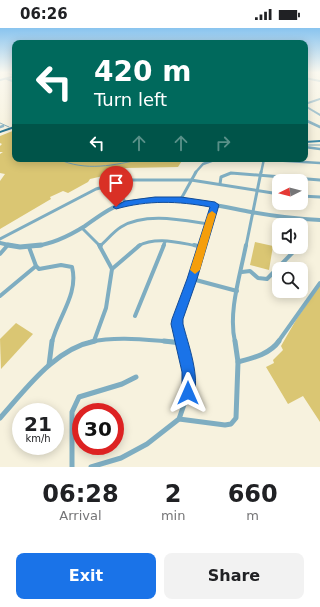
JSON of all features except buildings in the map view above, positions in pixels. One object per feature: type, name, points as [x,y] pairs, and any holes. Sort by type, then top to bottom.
[{"type":"main road","points":[[0,132],[12,127]]},
{"type":"main road","points":[[308,142],[320,141]]},
{"type":"street","points":[[308,105],[320,99]]},
{"type":"street","points":[[308,108],[320,115]]},
{"type":"street","points":[[308,121],[320,127]]},
{"type":"street","points":[[308,147],[320,149]]},
{"type":"street","points":[[181,199],[197,168],[204,162]]},
{"type":"street","points":[[179,419],[226,425],[231,424],[236,418],[238,401],[238,362],[233,332],[237,291],[253,212],[259,192],[263,162]]},
{"type":"street","points":[[306,162],[320,163]]},
{"type":"street","points":[[220,184],[221,177],[226,174],[261,175],[320,180]]},
{"type":"street","points":[[0,239],[96,189],[117,182],[130,180],[191,180],[272,193]]},
{"type":"street","points":[[117,182],[125,203]]},
{"type":"street","points":[[308,196],[320,197]]},
{"type":"street","points":[[0,243],[7,246],[29,247],[58,240],[82,228],[101,214],[125,203],[155,200],[181,199],[294,218]]},
{"type":"street","points":[[91,467],[121,458],[147,444],[179,419],[188,393],[189,381],[177,319],[192,279],[215,205]]},
{"type":"street","points":[[308,219],[320,220]]},
{"type":"street","points":[[100,246],[122,227],[133,223],[172,220],[209,224]]},
{"type":"street","points":[[82,228],[100,246],[112,269],[106,308],[94,341]]},
{"type":"street","points":[[112,269],[140,246],[150,242],[165,242],[202,247]]},
{"type":"street","points":[[135,316],[165,242]]},
{"type":"street","points":[[0,254],[7,246]]},
{"type":"street","points":[[29,247],[36,266],[44,269],[66,265],[72,266],[74,272],[70,298],[54,333],[49,364]]},
{"type":"street","points":[[242,272],[250,271],[258,278],[268,279],[291,254]]},
{"type":"street","points":[[0,296],[36,266]]},
{"type":"street","points":[[192,279],[237,291]]},
{"type":"street","points":[[238,362],[257,357],[275,347],[320,283]]},
{"type":"street","points":[[0,418],[49,364],[66,353],[94,341],[109,339],[181,343]]},
{"type":"street","points":[[72,467],[72,412],[79,397],[122,384],[136,377]]},
{"type":"shaded area","points":[[12,131],[12,162],[181,162],[178,167],[126,168],[103,173],[103,176],[90,179],[88,182],[68,193],[63,191],[50,197],[51,199],[0,229],[0,181],[5,174],[0,173],[0,154],[3,152],[0,152],[0,146],[2,144],[0,143],[0,136]]},
{"type":"shaded area","points":[[255,242],[272,246],[269,270],[250,265]]},
{"type":"shaded area","points":[[320,285],[320,422],[303,396],[288,404],[266,367],[274,363],[273,360],[283,350],[281,346],[296,320]]},
{"type":"shaded area","points":[[16,323],[33,334],[1,369],[0,339]]},
{"type":"waterway","points":[[0,123],[9,127]]},
{"type":"waterway","points":[[308,145],[320,145]]},
{"type":"waterway","points":[[66,162],[90,166],[111,165],[127,162]]},
{"type":"slow traffic","points":[[195,270],[212,214]]},
{"type":"route","points":[[116,207],[125,203],[139,201],[181,199],[215,205],[192,279],[177,319],[188,372],[188,393]]}]
